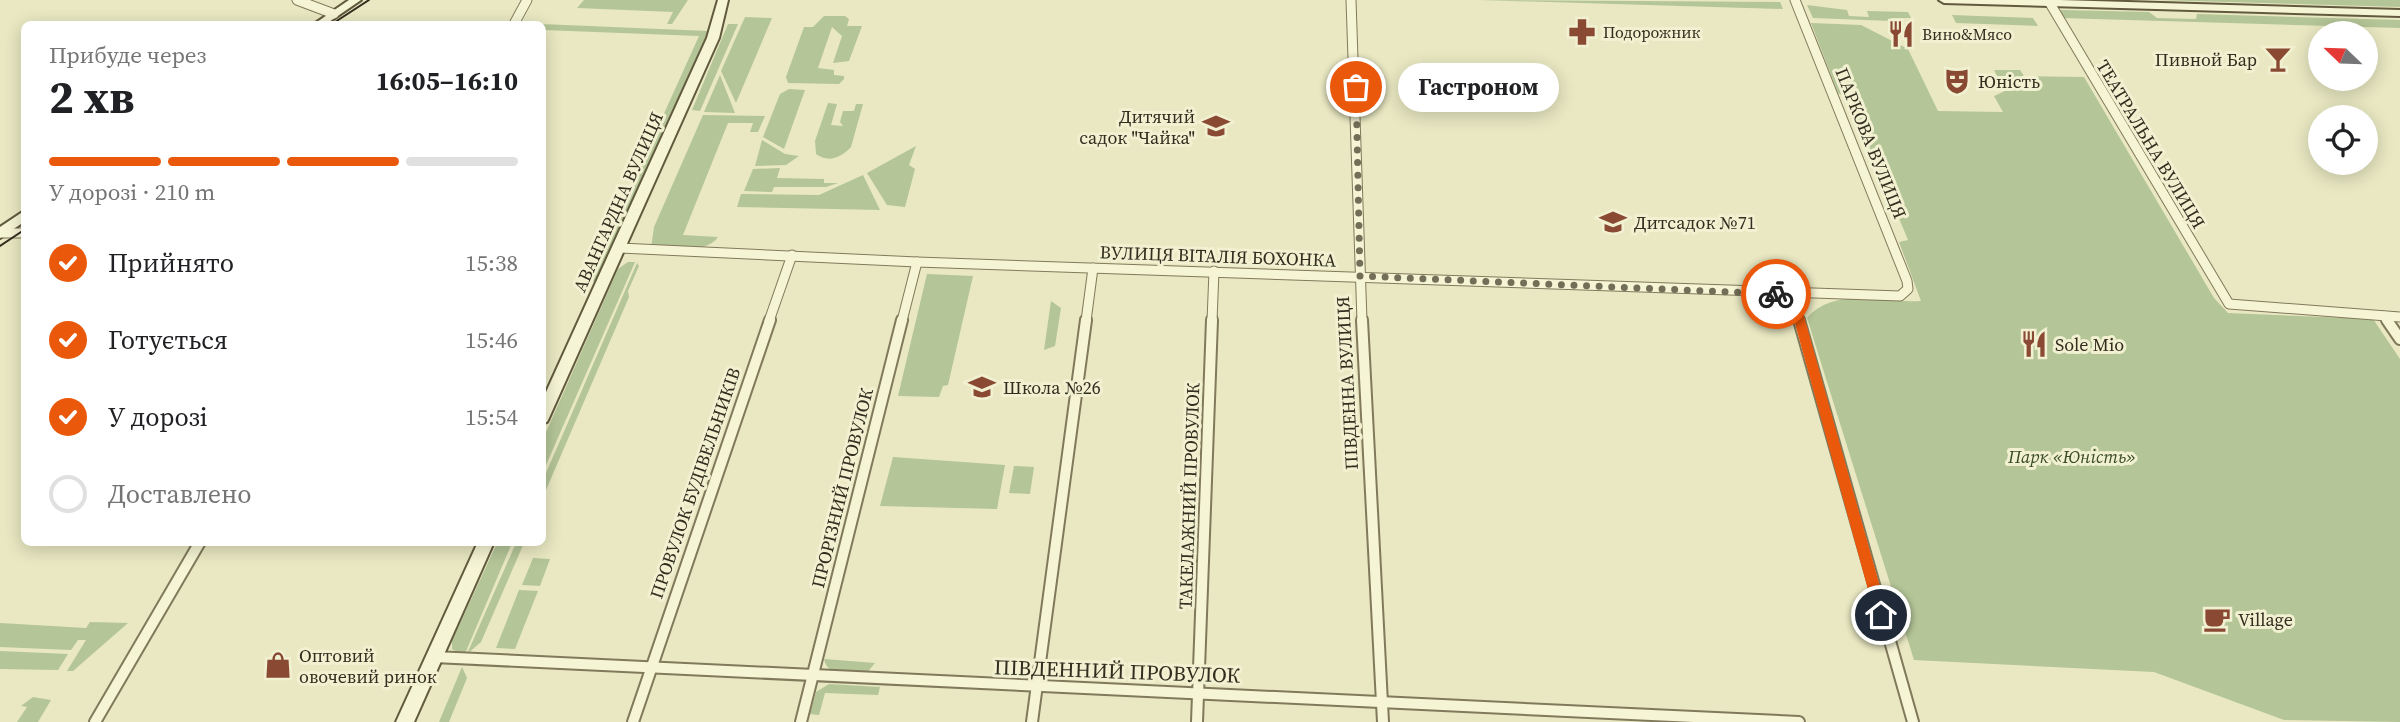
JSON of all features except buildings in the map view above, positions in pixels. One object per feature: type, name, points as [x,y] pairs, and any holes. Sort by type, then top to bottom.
[{"type":"street","points":[[297,0],[334,14]]},
{"type":"street","points":[[323,21],[356,0]]},
{"type":"street","points":[[516,21],[527,0]]},
{"type":"street","name":"ПІВДЕННА ВУЛИЦЯ","points":[[1352,0],[1360,276],[1383,722]]},
{"type":"street","name":"ПАРКОВА ВУЛИЦЯ","points":[[1796,0],[1907,281],[1908,289],[1900,296]]},
{"type":"street","points":[[1944,0],[2400,13]]},
{"type":"street","name":"ТЕАТРАЛЬНА ВУЛИЦЯ","points":[[2048,1],[2229,304],[2384,316]]},
{"type":"street","name":"АВАНГАРДНА ВУЛИЦЯ","points":[[546,409],[713,38],[720,3]]},
{"type":"street","points":[[0,233],[21,218]]},
{"type":"street","points":[[0,233],[21,233]]},
{"type":"street","name":"ВУЛИЦЯ ВІТАЛІЯ БОХОНКА","points":[[620,248],[1793,295],[1900,296]]},
{"type":"street","name":"ПРОВУЛОК БУДІВЕЛЬНИКІВ","points":[[634,722],[792,255]]},
{"type":"street","name":"ПРОРІЗНИЙ ПРОВУЛОК","points":[[801,722],[917,262]]},
{"type":"street","points":[[1032,722],[1093,268]]},
{"type":"street","name":"ТАКЕЛАЖНИЙ ПРОВУЛОК","points":[[1197,722],[1214,271]]},
{"type":"street","points":[[1793,295],[1913,722]]},
{"type":"street","points":[[2384,316],[2400,317]]},
{"type":"street","points":[[2384,316],[2400,340]]},
{"type":"street","points":[[96,722],[198,546]]},
{"type":"street","points":[[405,722],[484,546]]},
{"type":"street","name":"ПІВДЕННИЙ ПРОВУЛОК","points":[[435,657],[1381,702],[1564,716],[1799,722]]},
{"type":"green space","points":[[584,0],[688,0],[672,24],[667,24],[673,12],[577,8]]},
{"type":"green space","points":[[1479,0],[1780,2],[1783,9]]},
{"type":"green space","points":[[2158,0],[2400,0],[2400,7]]},
{"type":"green space","points":[[1807,5],[1847,10],[1849,16],[1869,17],[1867,11],[1908,12],[1911,18],[1891,18],[1892,21],[1813,18]]},
{"type":"green space","points":[[2058,11],[2149,12],[2157,18],[2196,19],[2197,14],[2400,20],[2400,28],[2378,27],[2378,21],[2308,21],[2308,25],[2061,18]]},
{"type":"green space","points":[[1952,15],[2033,18],[2038,26],[1956,23]]},
{"type":"green space","points":[[824,16],[845,16],[849,19],[847,26],[862,26],[849,61],[833,63],[842,36],[832,27],[818,68],[834,70],[834,75],[844,76],[844,79],[839,84],[788,83],[786,77],[804,27],[813,27]]},
{"type":"green space","points":[[745,17],[772,18],[736,103],[721,71]]},
{"type":"green space","name":"Парк «Юність»","points":[[1811,23],[1861,25],[1908,49],[1938,111],[2003,112],[1994,96],[2005,91],[1994,70],[2020,70],[2024,76],[2084,77],[2214,298],[2228,313],[2373,319],[2400,359],[2400,722],[2284,720],[2154,672],[1914,660],[1807,318],[1818,308],[1845,299],[1921,301],[1899,242],[1908,240],[1850,100],[1838,93]]},
{"type":"green space","points":[[546,24],[708,31],[708,38],[598,281],[588,282],[699,36],[546,30]]},
{"type":"green space","points":[[728,24],[738,24],[700,111],[692,110]]},
{"type":"green space","points":[[720,75],[735,113],[704,112]]},
{"type":"green space","points":[[789,89],[805,90],[784,149],[763,137],[780,94]]},
{"type":"green space","points":[[828,103],[837,104],[831,125],[843,126],[840,122],[843,111],[854,111],[856,104],[863,104],[851,147],[843,154],[830,159],[816,154],[815,141]]},
{"type":"green space","points":[[703,115],[765,116],[758,132],[750,132],[753,123],[728,123],[683,235],[718,237],[706,246],[697,248],[651,248],[654,227]]},
{"type":"green space","points":[[762,140],[785,154],[799,156],[786,165],[755,166]]},
{"type":"green space","points":[[916,146],[909,165],[915,169],[905,207],[887,205],[867,173]]},
{"type":"green space","points":[[780,168],[777,178],[824,179],[824,183],[838,183],[826,187],[774,187],[772,192],[744,191],[753,169]]},
{"type":"green space","points":[[863,175],[880,210],[737,207],[741,194],[819,195]]},
{"type":"green space","points":[[628,262],[635,262],[546,465],[546,432],[618,269]]},
{"type":"green space","points":[[637,263],[639,266],[628,291],[629,297],[546,490],[546,473]]},
{"type":"green space","points":[[927,274],[973,276],[948,385],[943,386],[939,397],[898,396]]},
{"type":"green space","points":[[1051,301],[1061,308],[1055,346],[1044,350]]},
{"type":"green space","points":[[893,457],[1005,465],[997,509],[880,506]]},
{"type":"green space","points":[[1014,466],[1034,467],[1030,494],[1009,493]]},
{"type":"green space","points":[[496,546],[511,546],[464,656],[452,649],[452,641]]},
{"type":"green space","points":[[515,546],[523,546],[481,642],[467,654]]},
{"type":"green space","points":[[533,558],[550,559],[540,586],[522,585]]},
{"type":"green space","points":[[519,590],[538,591],[515,649],[496,648]]},
{"type":"green space","points":[[90,622],[128,623],[73,671],[67,671],[86,640],[78,640],[71,650],[0,647],[0,623],[86,628]]},
{"type":"green space","points":[[0,651],[68,654],[58,670],[0,669]]},
{"type":"green space","points":[[824,659],[875,663],[866,674],[847,674],[830,669]]},
{"type":"green space","points":[[462,667],[467,678],[449,722],[439,722]]},
{"type":"green space","points":[[829,684],[880,687],[878,695],[825,693],[819,715],[810,714],[816,692]]},
{"type":"green space","points":[[33,697],[51,700],[38,722],[17,722],[27,707],[21,706]]},
{"type":"tram line","points":[[337,21],[369,0]]},
{"type":"tram line","points":[[0,246],[21,232]]},
{"type":"way so far","points":[[1356,87],[1360,276],[1776,294]]},
{"type":"place","name":"Подорожник","points":[[1582,32]]},
{"type":"place","name":"Вино&Мясо","points":[[1901,34]]},
{"type":"place","name":"Пивной Бар","points":[[2278,59]]},
{"type":"place","name":"Юність","points":[[1957,81]]},
{"type":"place","name":"Гастроном","points":[[1356,87]]},
{"type":"place","name":"Дитячий садок \"Чайка\"","points":[[1216,126]]},
{"type":"place","name":"Дитсадок №71","points":[[1613,222]]},
{"type":"place","name":"Sole Mio","points":[[2034,344]]},
{"type":"place","name":"Школа №26","points":[[982,387]]},
{"type":"place","name":"Village","points":[[2217,619]]},
{"type":"place","name":"Оптовий овочевий ринок","points":[[278,665]]},
{"type":"route","points":[[1776,294],[1793,295],[1881,615]]}]
